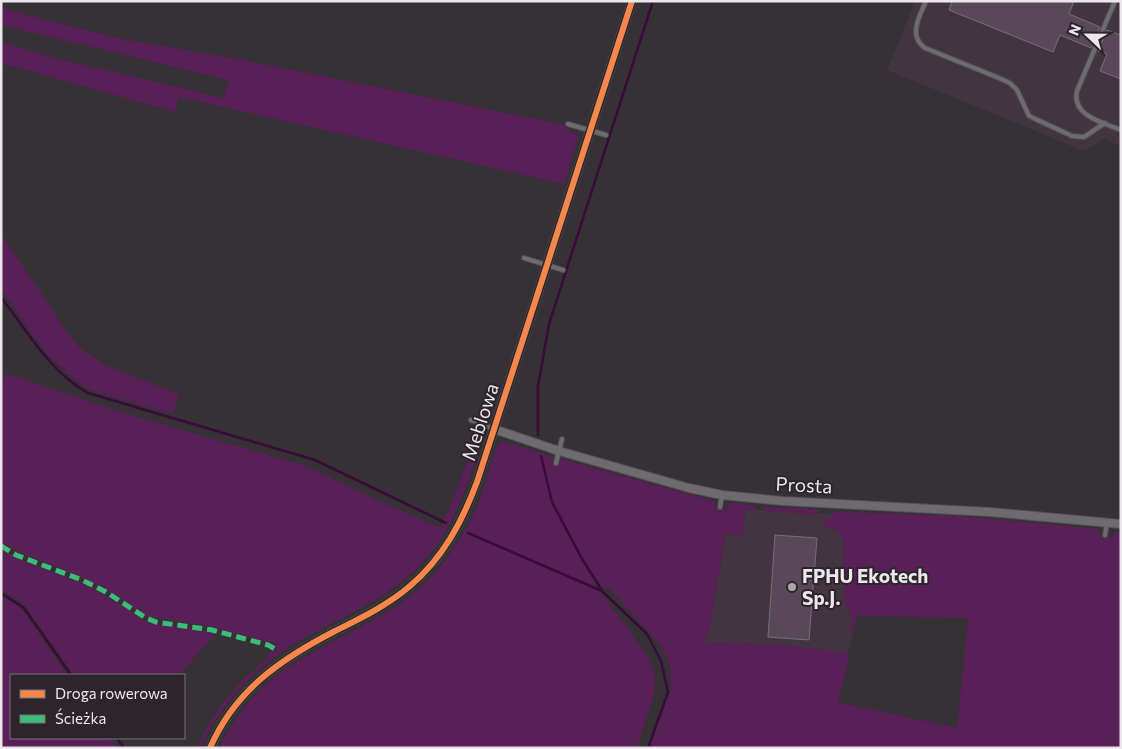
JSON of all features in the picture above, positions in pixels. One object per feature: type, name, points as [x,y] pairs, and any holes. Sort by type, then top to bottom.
[{"type":"street","name":"Meblowa","points":[[210,748],[219,729],[234,708],[261,678],[280,663],[306,647],[383,606],[409,587],[430,567],[462,520],[477,482],[632,1]]},
{"type":"street","name":"Prosta","points":[[494,429],[689,488],[722,495],[783,501],[990,512],[1121,524]]},
{"type":"lane","points":[[926,1],[918,19],[916,34],[920,45],[1010,83],[1020,95],[1029,116],[1072,136],[1084,137],[1105,123]]},
{"type":"lane","points":[[1114,1],[1076,95],[1079,107],[1084,114],[1121,130]]},
{"type":"lane","points":[[568,124],[606,135]]},
{"type":"lane","points":[[524,258],[563,270]]},
{"type":"lane","points":[[471,420],[494,429]]},
{"type":"lane","points":[[556,463],[562,439]]},
{"type":"lane","points":[[720,507],[722,495]]},
{"type":"lane","points":[[1105,535],[1107,523]]},
{"type":"shaded area","points":[[915,1],[1121,1],[1121,146],[1104,139],[1084,151],[887,70]]},
{"type":"shaded area","points":[[1,8],[122,39],[233,58],[566,125],[565,129],[576,134],[578,140],[564,184],[178,97],[175,112],[1,63],[1,42],[58,59],[224,98],[228,80],[1,25]]},
{"type":"shaded area","points":[[1,235],[80,348],[107,366],[179,394],[173,414],[87,388],[47,354],[1,289]]},
{"type":"shaded area","points":[[5,373],[121,412],[306,466],[441,528],[470,456],[479,450],[463,496],[449,525],[432,552],[421,564],[409,576],[381,596],[306,637],[273,658],[231,698],[210,730],[201,748],[197,748],[205,730],[220,706],[232,691],[264,661],[275,644],[208,626],[150,617],[90,581],[1,543],[1,386]]},
{"type":"shaded area","points":[[504,442],[553,457],[552,463],[557,465],[561,459],[715,501],[715,507],[726,510],[731,503],[755,506],[755,510],[745,510],[743,536],[726,533],[709,631],[704,642],[771,644],[848,653],[848,664],[838,702],[957,728],[968,618],[857,616],[852,637],[851,615],[845,604],[843,540],[839,532],[823,525],[824,519],[831,519],[833,512],[842,511],[961,516],[1098,529],[1101,536],[1112,538],[1115,532],[1121,532],[1121,748],[650,748],[671,690],[670,666],[659,643],[611,590],[592,582],[628,628],[648,657],[655,673],[654,695],[637,748],[219,748],[247,705],[264,686],[284,670],[320,648],[376,619],[410,596],[426,582],[457,544],[470,522],[480,499],[496,449],[499,444]]},
{"type":"shaded area","points":[[765,507],[817,509],[819,512],[815,515],[765,511]]},
{"type":"shaded area","points":[[745,509],[832,514],[831,519],[823,525],[839,532],[843,539],[845,604],[851,615],[852,637],[848,653],[771,644],[703,642],[709,631],[726,533],[743,536]]},
{"type":"shaded area","points":[[1,549],[27,562],[87,585],[149,623],[202,630],[215,635],[180,674],[73,674],[22,602],[1,590]]},
{"type":"shaded area","points":[[1,596],[19,606],[66,674],[10,674],[10,739],[110,739],[117,748],[1,748]]},
{"type":"building","points":[[952,1],[1074,1],[1069,14],[1100,27],[1091,48],[1060,35],[1053,52],[949,10]]},
{"type":"building","points":[[1107,30],[1121,35],[1121,79],[1100,71],[1107,54],[1098,51]]},
{"type":"building","name":"FPHU Ekotech Sp.J.","points":[[775,535],[817,538],[809,640],[768,637]]},
{"type":"waterway","points":[[538,435],[538,386],[549,324],[653,1]]},
{"type":"waterway","points":[[1,297],[40,350],[62,374],[88,393],[315,460],[446,523]]},
{"type":"waterway","points":[[541,456],[552,502],[582,559],[603,592],[647,634],[661,661],[668,692],[648,748]]},
{"type":"waterway","points":[[468,533],[602,591]]},
{"type":"waterway","points":[[1,593],[24,608],[70,674]]},
{"type":"waterway","points":[[118,739],[124,748]]},
{"type":"marked path","points":[[1,546],[16,555],[82,580],[156,622],[212,630],[268,645],[275,649]]},
{"type":"cycle path","points":[[210,748],[220,727],[232,709],[262,678],[296,653],[374,611],[402,593],[432,564],[458,525],[477,482],[632,1]]},
{"type":"place","name":"FPHU Ekotech Sp.J.","points":[[792,587]]}]
